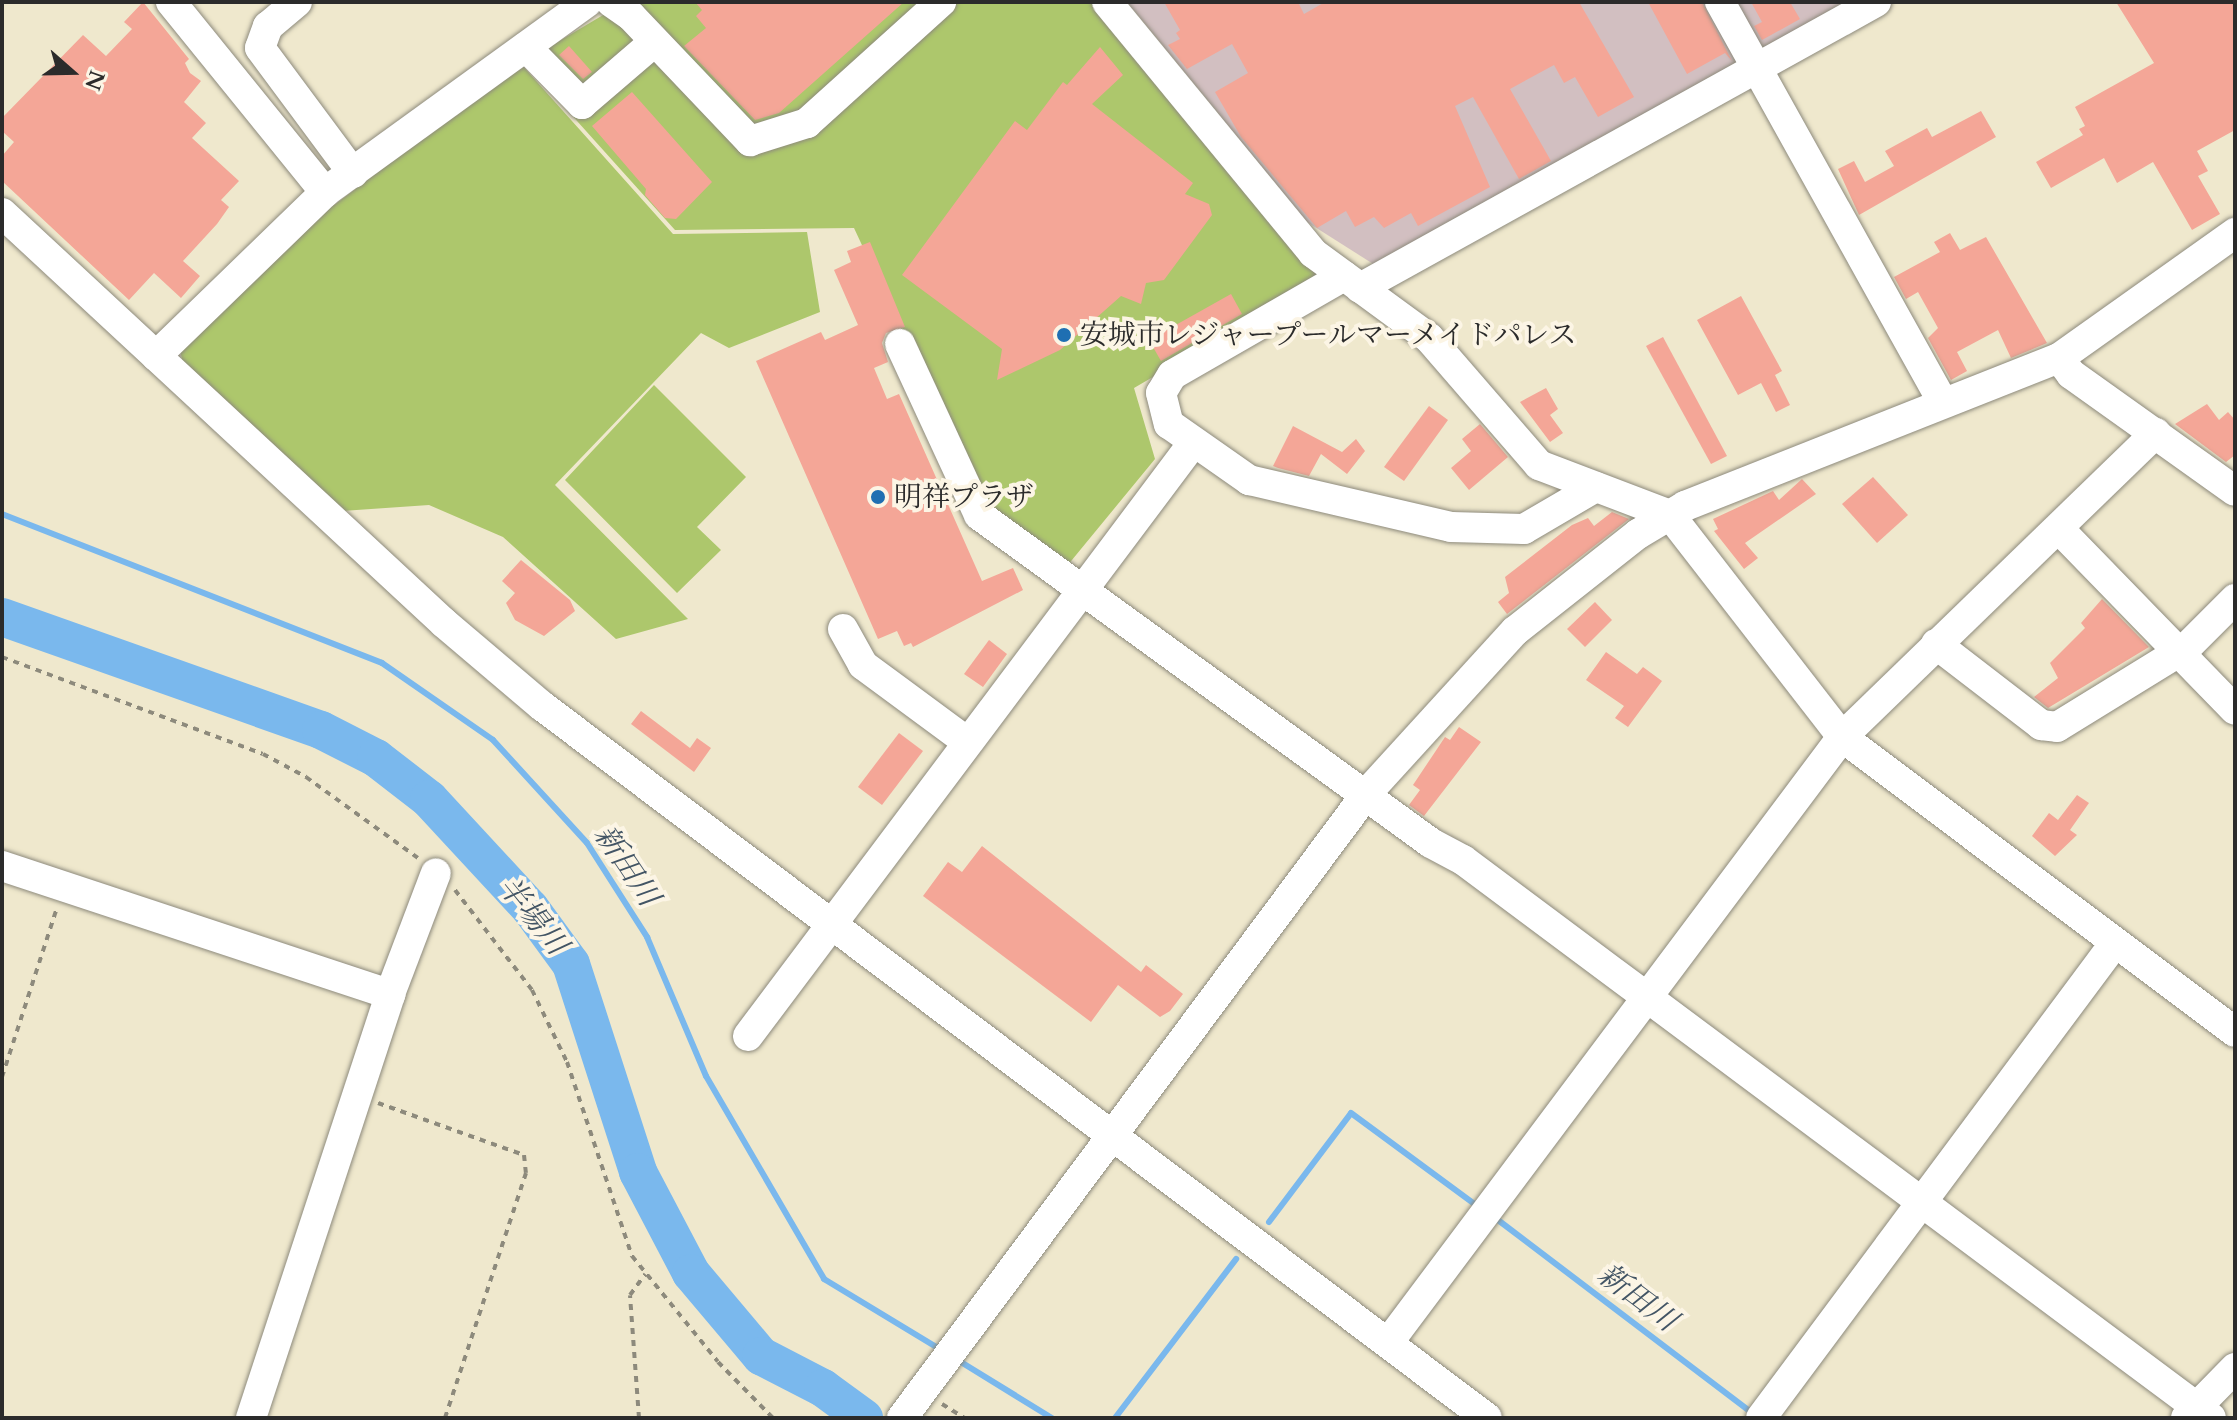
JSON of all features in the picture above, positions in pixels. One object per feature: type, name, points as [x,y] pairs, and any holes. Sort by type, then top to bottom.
[{"type":"street","points":[[171,2],[325,192]]},
{"type":"street","points":[[297,2],[268,26],[260,48],[353,173]]},
{"type":"street","points":[[156,356],[325,192],[587,2]]},
{"type":"street","points":[[611,2],[750,141],[807,123],[941,2]]},
{"type":"street","points":[[1720,2],[1942,401]]},
{"type":"street","points":[[1596,487],[1524,529],[1451,527],[1249,480],[1193,443],[1163,417],[1161,393],[1165,382],[1757,69],[1876,2]]},
{"type":"street","points":[[1113,4],[1289,226],[1352,282],[1429,338],[1539,465],[1670,515],[1842,737],[2235,1032]]},
{"type":"street","points":[[526,47],[582,104],[654,42]]},
{"type":"street","points":[[2,213],[444,623],[531,696],[1487,1418]]},
{"type":"street","points":[[915,1401],[1367,793],[1515,631],[1670,515],[1702,497],[2059,358],[2235,233]]},
{"type":"street","points":[[900,344],[979,515],[1647,996],[2198,1414],[2235,1368]]},
{"type":"street","points":[[2059,358],[2071,374],[2235,491]]},
{"type":"street","points":[[1388,1343],[1842,737],[2156,433]]},
{"type":"street","points":[[748,1036],[1080,588],[1193,443]]},
{"type":"street","points":[[2059,529],[2235,710]]},
{"type":"street","points":[[1936,644],[2049,728],[2177,652],[2235,599]]},
{"type":"street","points":[[843,629],[863,665],[966,741]]},
{"type":"street","points":[[2,866],[390,994]]},
{"type":"street","points":[[251,1418],[390,994],[436,873]]},
{"type":"street","points":[[1761,1418],[2114,944]]},
{"type":"path","points":[[2,657],[263,754],[374,822],[470,905],[532,990],[567,1062],[632,1256],[773,1418]]},
{"type":"path","points":[[2,1077],[64,887]]},
{"type":"path","points":[[357,1096],[524,1155],[526,1173],[445,1418]]},
{"type":"path","points":[[639,1418],[630,1295],[645,1274]]},
{"type":"shaded area","points":[[1127,2],[1848,2],[1378,267],[1307,222]]},
{"type":"green space","name":"安城市レジャープールマーメイドパレス","points":[[625,2],[1097,2],[1320,271],[1314,283],[1134,388],[1155,459],[1067,566],[983,505],[854,228],[675,230],[524,62]]},
{"type":"green space","points":[[521,64],[673,234],[807,232],[820,312],[729,348],[701,333],[555,485],[688,619],[616,639],[503,537],[429,505],[342,511],[183,364],[180,350],[321,215]]},
{"type":"green space","points":[[654,385],[746,477],[697,527],[721,550],[677,593],[565,480]]},
{"type":"building","points":[[143,2],[189,59],[185,63],[190,73],[201,81],[184,102],[206,123],[192,138],[239,181],[221,200],[229,207],[183,261],[200,276],[181,298],[154,273],[129,300],[2,181],[2,156],[14,142],[2,131],[2,118],[83,35],[106,56],[132,29],[124,22]]},
{"type":"building","points":[[695,2],[904,2],[779,113],[755,120],[684,46],[706,28],[696,16],[702,10]]},
{"type":"building","points":[[1164,2],[1298,2],[1304,14],[1325,2],[1579,2],[1634,97],[1598,117],[1575,77],[1564,83],[1554,65],[1510,89],[1551,161],[1519,179],[1473,97],[1455,106],[1490,187],[1418,226],[1411,213],[1384,228],[1374,217],[1355,227],[1346,211],[1317,228],[1241,137],[1215,92],[1248,73],[1232,44],[1187,69],[1168,45],[1180,39],[1176,33],[1180,30]]},
{"type":"building","points":[[1648,2],[1702,2],[1732,61],[1725,53],[1687,74]]},
{"type":"building","points":[[1751,2],[1790,2],[1800,19],[1762,40],[1754,26],[1762,22]]},
{"type":"building","points":[[2116,2],[2235,2],[2235,130],[2197,151],[2208,171],[2198,176],[2220,214],[2192,230],[2153,162],[2117,183],[2104,158],[2051,188],[2036,162],[2083,135],[2079,129],[2085,126],[2075,107],[2154,63]]},
{"type":"building","points":[[569,46],[592,72],[583,79],[559,55]]},
{"type":"building","points":[[1100,47],[1123,75],[1092,104],[1193,183],[1185,194],[1209,204],[1212,215],[1164,280],[1146,283],[1141,304],[1121,296],[1060,350],[997,380],[1002,349],[902,275],[1015,121],[1027,130],[1063,82],[1067,85]]},
{"type":"building","points":[[632,92],[712,182],[676,219],[665,218],[645,195],[646,189],[592,126]]},
{"type":"building","points":[[1981,111],[1996,137],[1859,215],[1838,169],[1854,161],[1865,182],[1894,166],[1885,151],[1927,128],[1932,137]]},
{"type":"building","points":[[1950,233],[1960,250],[1986,237],[2047,343],[2011,358],[1998,330],[1957,352],[1967,371],[1951,380],[1928,338],[1938,328],[1918,292],[1906,299],[1894,277],[1940,252],[1934,242]]},
{"type":"building","name":"明祥プラザ","points":[[870,242],[905,327],[886,333],[882,343],[888,362],[874,368],[887,399],[899,394],[982,581],[1013,568],[1023,590],[913,647],[911,643],[904,646],[897,631],[878,639],[756,361],[821,332],[825,340],[858,325],[834,270],[851,262],[847,251]]},
{"type":"building","points":[[1231,294],[1242,314],[1161,361],[1149,340]]},
{"type":"building","points":[[1741,296],[1782,371],[1775,375],[1790,405],[1776,412],[1761,383],[1738,395],[1697,320]]},
{"type":"building","points":[[1663,337],[1727,456],[1711,464],[1646,346]]},
{"type":"building","points":[[1546,388],[1558,409],[1550,415],[1563,433],[1550,442],[1520,402]]},
{"type":"building","points":[[2207,404],[2219,420],[2228,412],[2235,420],[2235,455],[2226,462],[2175,424]]},
{"type":"building","points":[[1429,406],[1448,420],[1404,481],[1384,467]]},
{"type":"building","points":[[1480,424],[1508,457],[1469,490],[1451,468],[1471,451],[1462,439]]},
{"type":"building","points":[[1293,426],[1342,452],[1356,439],[1365,451],[1347,474],[1321,454],[1309,476],[1273,466]]},
{"type":"building","points":[[1873,477],[1908,515],[1877,543],[1842,504]]},
{"type":"building","points":[[1802,479],[1816,494],[1745,543],[1758,558],[1744,569],[1714,531],[1718,529],[1713,519],[1773,491],[1779,500]]},
{"type":"building","points":[[1612,512],[1629,519],[1507,614],[1498,602],[1509,593],[1505,577],[1572,525],[1588,518],[1594,526]]},
{"type":"building","points":[[521,560],[570,600],[575,611],[544,636],[515,620],[506,603],[515,593],[502,581]]},
{"type":"building","points":[[2102,599],[2149,647],[2048,708],[2034,697],[2058,678],[2050,663],[2085,628],[2081,623]]},
{"type":"building","points":[[1595,602],[1612,620],[1585,647],[1567,629]]},
{"type":"building","points":[[989,640],[1007,654],[983,687],[964,674]]},
{"type":"building","points":[[1606,652],[1637,674],[1643,667],[1662,681],[1628,727],[1615,718],[1624,706],[1586,680]]},
{"type":"building","points":[[641,711],[690,748],[697,738],[711,748],[694,772],[631,724]]},
{"type":"building","points":[[1459,727],[1481,742],[1424,816],[1409,805],[1420,790],[1413,785],[1445,737],[1450,740]]},
{"type":"building","points":[[899,733],[923,751],[882,805],[858,787]]},
{"type":"building","points":[[2077,795],[2089,803],[2070,830],[2077,835],[2055,856],[2032,836],[2049,813],[2058,820]]},
{"type":"building","points":[[982,846],[1141,972],[1146,965],[1183,994],[1170,1011],[1160,1017],[1118,985],[1091,1022],[923,896],[948,862],[962,872]]},
{"type":"waterway","name":"新田川","points":[[2,514],[382,663],[493,740],[587,843],[647,937],[706,1076],[824,1279],[943,1351]]},
{"type":"waterway","name":"半場川","points":[[2,617],[321,730],[376,758],[429,799],[530,908],[571,964],[638,1172],[691,1273],[761,1356],[823,1388],[864,1418]]},
{"type":"waterway","name":"新田川","points":[[1269,1222],[1351,1113],[1477,1206]]},
{"type":"waterway","name":"新田川","points":[[1494,1217],[1754,1414]]},
{"type":"waterway","name":"新田川","points":[[1115,1418],[1236,1259]]},
{"type":"waterway","name":"新田川","points":[[956,1359],[1052,1418]]},
{"type":"place","name":"安城市レジャープールマーメイドパレス","points":[[1064,335]]},
{"type":"place","name":"明祥プラザ","points":[[878,497]]}]
